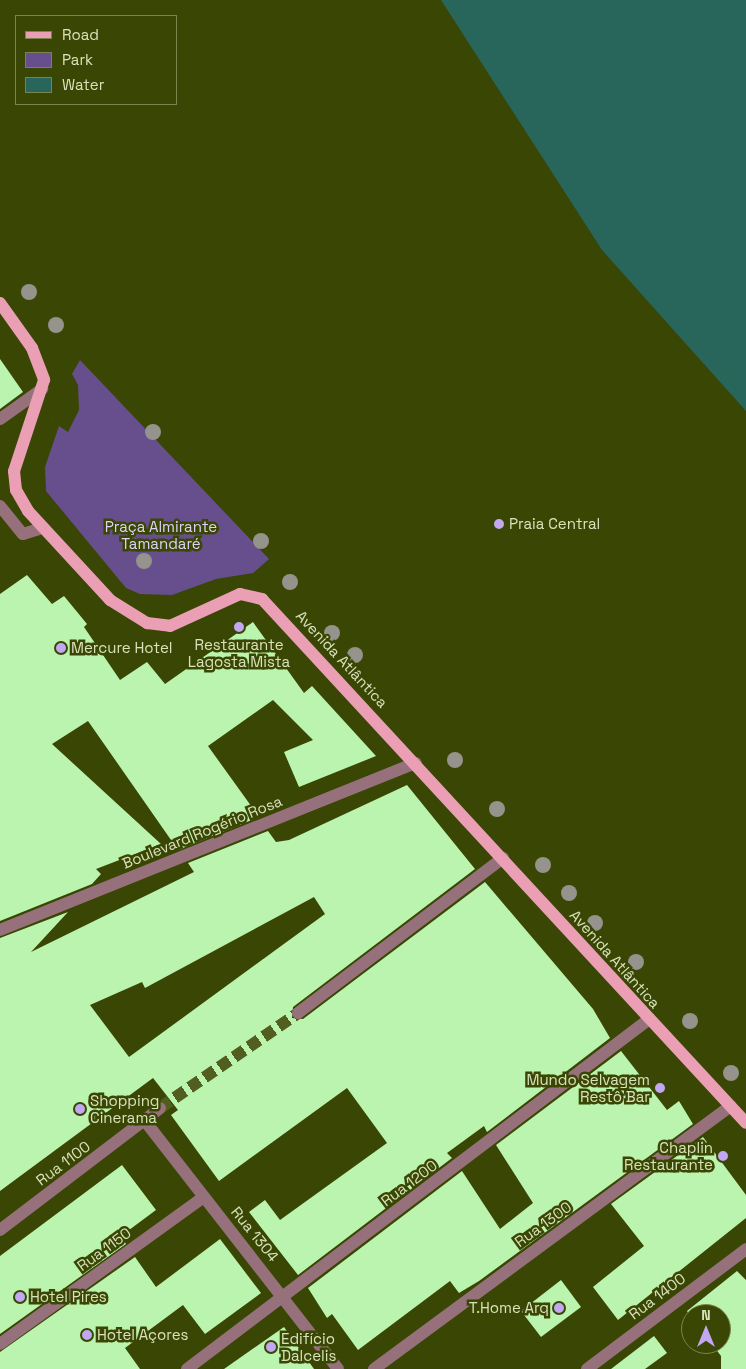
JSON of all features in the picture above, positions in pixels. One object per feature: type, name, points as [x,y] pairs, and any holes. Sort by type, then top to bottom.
[{"type":"main road","name":"Avenida Atlântica","points":[[0,303],[32,348],[42,373],[42,389],[14,470],[16,490],[43,528],[110,600],[147,623],[170,626],[240,594],[262,599],[416,763],[648,1020],[746,1123]]},
{"type":"street","points":[[0,419],[42,389]]},
{"type":"street","points":[[0,506],[23,534],[43,528]]},
{"type":"street","name":"Boulevard Rogério Rosa","points":[[0,930],[416,763]]},
{"type":"street","points":[[298,1013],[503,858]]},
{"type":"street","name":"Rua 1200","points":[[187,1369],[286,1297],[648,1020]]},
{"type":"street","name":"Rua 1300","points":[[374,1369],[731,1106]]},
{"type":"street","name":"Rua 1100","points":[[0,1230],[160,1108]]},
{"type":"street","name":"Rua 1304","points":[[145,1121],[286,1297],[338,1369]]},
{"type":"street","name":"Rua 1150","points":[[0,1344],[204,1197]]},
{"type":"street","name":"Rua 1400","points":[[587,1369],[746,1249]]},
{"type":"green space","name":"Praça Almirante Tamandaré","points":[[80,360],[269,559],[253,573],[216,579],[172,595],[140,594],[126,588],[46,491],[45,467],[59,426],[68,432],[79,410],[78,385],[72,374]]},
{"type":"water","points":[[441,0],[746,0],[746,411],[602,250]]},
{"type":"building","points":[[0,359],[23,392],[0,409]]},
{"type":"building","points":[[27,575],[52,604],[64,596],[87,624],[84,627],[120,680],[147,662],[165,684],[253,622],[304,693],[312,686],[376,756],[299,787],[284,752],[313,740],[273,700],[208,746],[259,817],[178,850],[88,721],[52,744],[161,844],[96,869],[101,874],[92,884],[0,921],[0,594]]},
{"type":"building","points":[[407,785],[475,869],[293,1007],[292,1018],[303,1019],[485,882],[593,1009],[610,1038],[487,1132],[484,1126],[447,1153],[452,1158],[298,1275],[249,1212],[265,1200],[280,1220],[387,1143],[347,1088],[219,1181],[171,1115],[178,1110],[153,1078],[0,1191],[0,938],[68,912],[31,952],[194,872],[188,863],[268,831],[276,842],[289,840]],"holes":[[[314,897],[325,914],[129,1057],[90,1005],[142,982],[145,988]]]},
{"type":"building","points":[[621,1051],[667,1110],[679,1101],[693,1124],[479,1281],[459,1293],[450,1281],[358,1350],[332,1314],[327,1318],[308,1288],[462,1171],[500,1229],[533,1203],[496,1145]]},
{"type":"building","points":[[703,1137],[746,1195],[746,1218],[618,1320],[593,1287],[644,1246],[611,1204]]},
{"type":"building","points":[[122,1165],[156,1210],[121,1236],[126,1244],[0,1334],[0,1256]]},
{"type":"building","name":"Hotel Açores","points":[[220,1239],[261,1293],[205,1334],[183,1305],[125,1348],[140,1369],[0,1369],[0,1352],[135,1257],[156,1287]]},
{"type":"building","points":[[737,1271],[746,1280],[746,1369],[721,1369],[720,1354],[731,1354],[731,1304],[696,1304]]},
{"type":"building","points":[[561,1280],[581,1307],[541,1337],[521,1311]]},
{"type":"building","points":[[284,1327],[314,1369],[224,1369]]},
{"type":"building","points":[[654,1336],[667,1353],[645,1369],[611,1369]]},
{"type":"tunnel","points":[[160,1108],[298,1013]]},
{"type":"place","name":"Praia Central","points":[[499,524]]},
{"type":"place","name":"Restaurante Lagosta Mista","points":[[239,627]]},
{"type":"place","name":"Mercure Hotel","points":[[61,648]]},
{"type":"place","name":"Mundo Selvagem Restô Bar","points":[[660,1088]]},
{"type":"place","name":"Shopping Cinerama","points":[[80,1109]]},
{"type":"place","name":"Chaplin Restaurante","points":[[723,1156]]},
{"type":"place","name":"Hotel Pires","points":[[20,1297]]},
{"type":"place","name":"T.Home Arq","points":[[559,1308]]},
{"type":"place","name":"Hotel Açores","points":[[87,1335]]},
{"type":"place","name":"Edifício Dalcelis","points":[[271,1347]]}]
